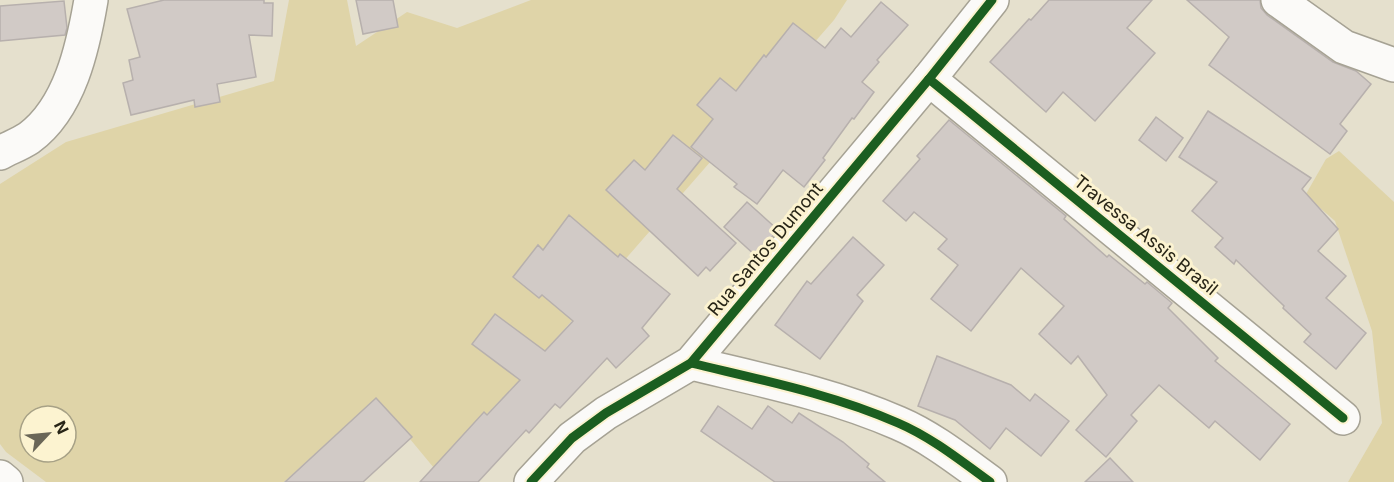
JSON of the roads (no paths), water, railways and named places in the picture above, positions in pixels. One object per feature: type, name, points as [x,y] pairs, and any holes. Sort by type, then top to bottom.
[{"type":"street","points":[[3,146],[28,138],[48,120],[63,94],[76,63],[91,0]]},
{"type":"street","name":"Rua Santos Dumont","points":[[531,482],[580,432],[606,413],[691,363],[929,79],[992,0]]},
{"type":"street","points":[[1278,0],[1344,47],[1394,65]]},
{"type":"street","name":"Travessa Assis Brasil","points":[[929,79],[1343,418]]},
{"type":"street","points":[[691,363],[822,395],[899,423],[956,457],[990,482]]},
{"type":"street","points":[[0,477],[6,482]]}]
